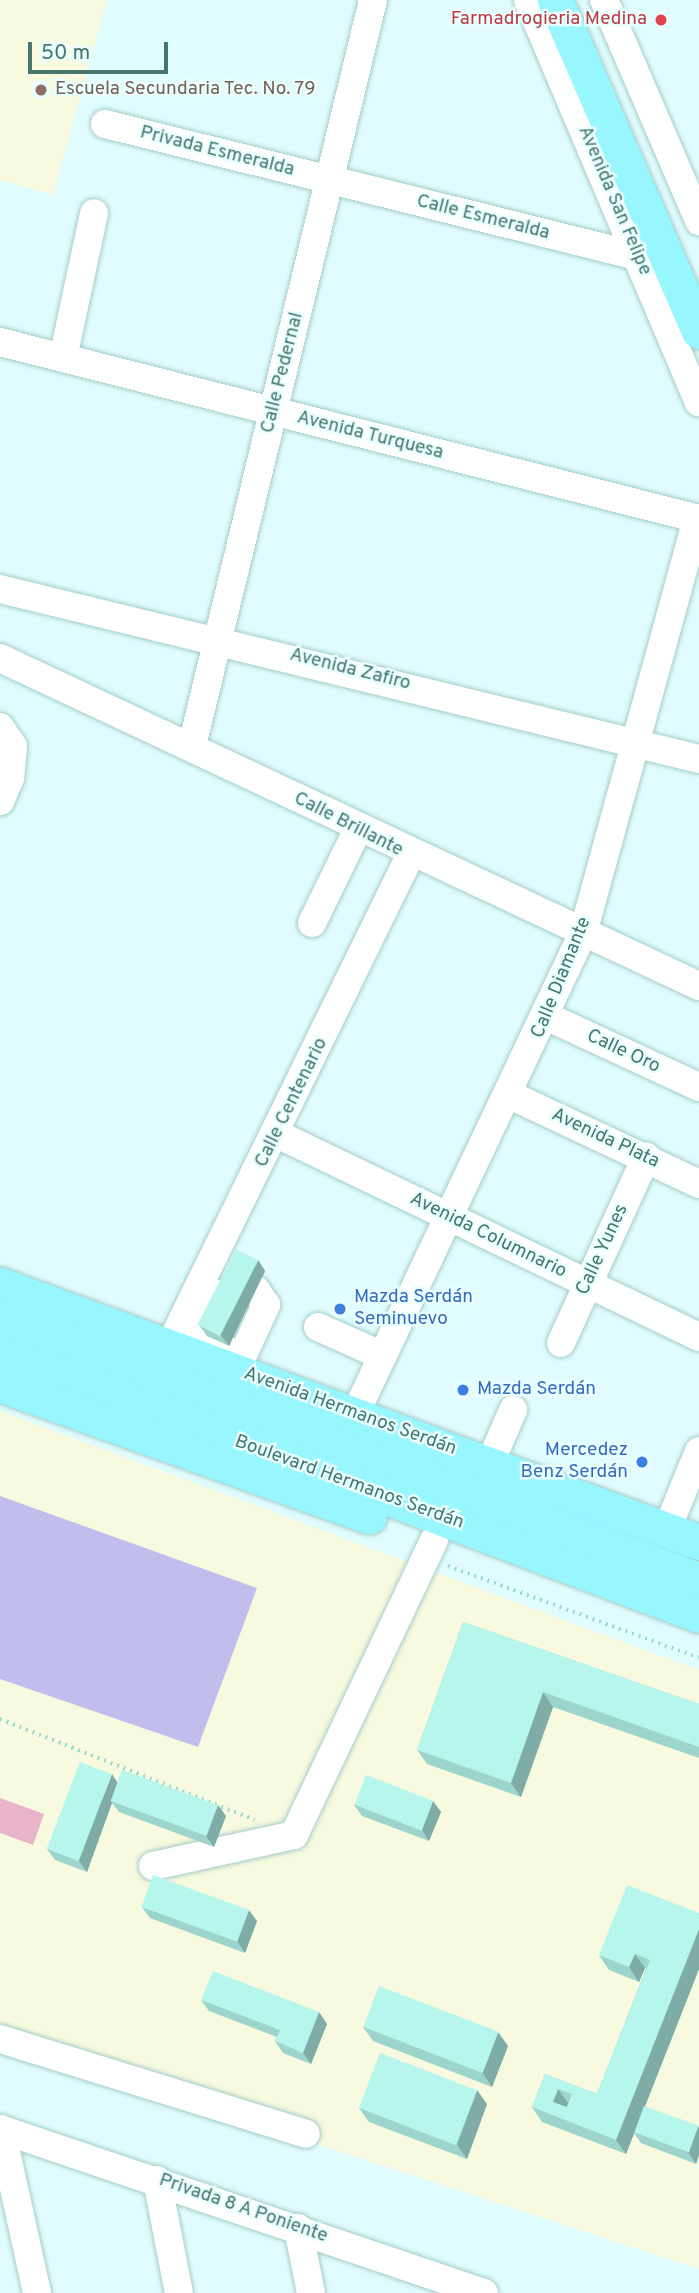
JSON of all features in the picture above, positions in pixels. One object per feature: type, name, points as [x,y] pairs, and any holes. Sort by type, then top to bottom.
[{"type":"main road","name":"Avenida San Felipe","points":[[555,0],[699,331]]},
{"type":"main road","points":[[575,0],[699,285]]},
{"type":"main road","name":"Avenida Hermanos Serdán","points":[[0,1285],[181,1350],[239,1364],[308,1395],[699,1542]]},
{"type":"main road","name":"Boulevard Hermanos Serdán","points":[[0,1317],[181,1350],[400,1468],[699,1580]]},
{"type":"main road","name":"Boulevard Hermanos Serdán","points":[[0,1351],[699,1615]]},
{"type":"main road","points":[[0,1384],[430,1549],[699,1640]]},
{"type":"main road","points":[[308,1395],[336,1424],[385,1450],[400,1468]]},
{"type":"main road","points":[[500,1466],[536,1520]]},
{"type":"street","name":"Calle Pedernal","points":[[191,746],[373,0]]},
{"type":"street","name":"Avenida San Felipe","points":[[527,0],[699,402]]},
{"type":"street","points":[[604,0],[699,221]]},
{"type":"street","name":"Privada Esmeralda","points":[[105,124],[329,181]]},
{"type":"street","name":"Calle Esmeralda","points":[[329,181],[637,256]]},
{"type":"street","points":[[62,358],[94,213]]},
{"type":"street","name":"Avenida Turquesa","points":[[0,342],[698,518]]},
{"type":"street","name":"Calle Diamante","points":[[356,1412],[548,1017],[583,933],[640,743],[698,518]]},
{"type":"street","name":"Avenida Zafiro","points":[[0,589],[219,637],[699,759]]},
{"type":"street","name":"Calle Brillante","points":[[0,658],[191,746],[410,856],[699,986]]},
{"type":"street","points":[[0,727],[13,746],[10,778],[0,801]]},
{"type":"street","points":[[312,923],[358,830]]},
{"type":"street","name":"Calle Centenario","points":[[181,1350],[232,1278],[277,1134],[410,856]]},
{"type":"street","name":"Calle Oro","points":[[548,1017],[699,1087]]},
{"type":"street","name":"Avenida Plata","points":[[510,1095],[699,1184]]},
{"type":"street","name":"Avenida Columnario","points":[[277,1134],[699,1337]]},
{"type":"street","name":"Calle Yunes","points":[[561,1343],[646,1157]]},
{"type":"street","points":[[232,1278],[267,1301],[239,1364]]},
{"type":"street","points":[[318,1327],[383,1356]]},
{"type":"street","points":[[500,1466],[513,1410]]},
{"type":"street","points":[[667,1529],[699,1451]]},
{"type":"street","points":[[153,1866],[295,1835],[430,1549]]},
{"type":"street","points":[[0,2039],[306,2134]]},
{"type":"street","points":[[1,2129],[37,2293]]},
{"type":"street","name":"Privada 8 A Poniente","points":[[1,2129],[298,2228],[424,2283],[484,2293]]},
{"type":"street","points":[[156,2180],[179,2293]]},
{"type":"street","points":[[298,2228],[311,2293]]},
{"type":"path","points":[[430,1549],[699,1658]]},
{"type":"path","points":[[0,1719],[259,1821]]},
{"type":"shaded area","name":"Escuela Secundaria Tec. No. 79","points":[[0,0],[107,0],[53,195],[0,180]]},
{"type":"shaded area","points":[[0,1411],[699,1670],[699,2269],[0,2040]]},
{"type":"shaded area","points":[[0,1496],[257,1588],[198,1747],[0,1679]]},
{"type":"shaded area","points":[[0,1798],[44,1814],[33,1845],[0,1833]]},
{"type":"building","points":[[236,1249],[258,1260],[220,1336],[197,1325]]},
{"type":"building","points":[[463,1622],[699,1704],[699,1747],[543,1692],[511,1783],[417,1750]]},
{"type":"building","points":[[80,1762],[112,1774],[78,1861],[47,1849]]},
{"type":"building","points":[[122,1770],[218,1805],[207,1836],[111,1801]]},
{"type":"building","points":[[366,1775],[433,1801],[422,1831],[355,1805]]},
{"type":"building","points":[[153,1875],[249,1910],[237,1942],[141,1907]]},
{"type":"building","points":[[627,1885],[699,1913],[699,1929],[616,2140],[532,2107],[545,2074],[597,2094],[650,1960],[635,1954],[629,1967],[599,1955]],"holes":[[[558,2089],[572,2094],[567,2107],[553,2102]]]},
{"type":"building","points":[[213,1971],[319,2012],[303,2053],[275,2041],[280,2030],[201,2000]]},
{"type":"building","points":[[379,1986],[498,2032],[483,2073],[363,2027]]},
{"type":"building","points":[[380,2053],[477,2090],[456,2145],[359,2108]]},
{"type":"building","points":[[644,2106],[699,2126],[689,2152],[634,2132]]},
{"type":"place","name":"Farmadrogieria Medina","points":[[661,20]]},
{"type":"place","name":"Escuela Secundaria Tec. No. 79","points":[[41,90]]},
{"type":"place","name":"Mazda Serdán Seminuevo","points":[[340,1309]]},
{"type":"place","name":"Mazda Serdán","points":[[463,1390]]},
{"type":"place","name":"Mercedez Benz Serdán","points":[[642,1462]]}]
